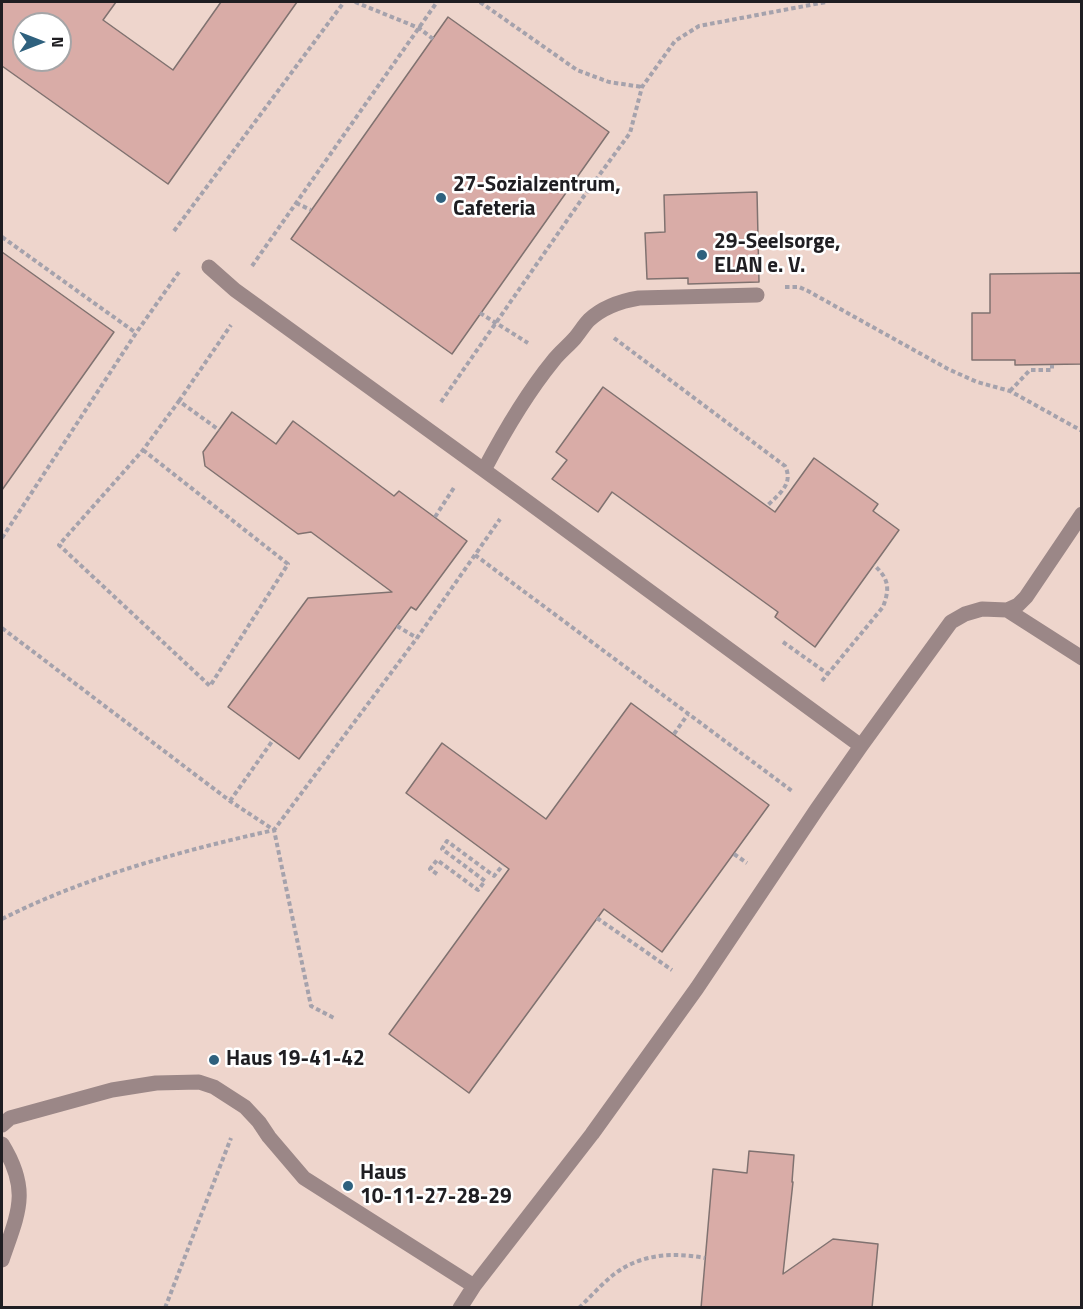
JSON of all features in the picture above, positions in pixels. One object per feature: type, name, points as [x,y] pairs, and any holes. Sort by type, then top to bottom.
[{"type":"lane","points":[[209,267],[235,290],[861,746]]},
{"type":"lane","points":[[484,470],[532,389],[589,319],[607,307],[622,300],[639,298],[757,295]]},
{"type":"lane","points":[[460,1308],[474,1286],[592,1134],[697,988],[817,809],[951,622],[964,614],[982,609],[1007,610],[1018,605],[1026,597],[1082,514]]},
{"type":"lane","points":[[1007,610],[1082,658]]},
{"type":"lane","points":[[2,1125],[10,1118],[112,1090],[156,1083],[199,1082],[214,1087],[245,1107],[304,1178],[474,1286]]},
{"type":"lane","points":[[2,1144],[18,1181],[20,1198],[17,1216],[2,1260]]},
{"type":"path","points":[[174,231],[344,2]]},
{"type":"path","points":[[356,2],[419,28],[433,39]]},
{"type":"path","points":[[235,290],[437,2]]},
{"type":"path","points":[[480,2],[577,70],[609,82],[642,87]]},
{"type":"path","points":[[423,427],[630,133],[642,87],[675,41],[699,26],[826,2]]},
{"type":"path","points":[[297,203],[311,210]]},
{"type":"path","points":[[2,237],[136,333]]},
{"type":"path","points":[[2,538],[136,333],[182,267]]},
{"type":"path","points":[[757,295],[768,287],[799,287],[948,369],[977,382],[1010,391],[1082,431]]},
{"type":"path","points":[[143,450],[288,564],[210,686],[59,545],[143,450],[249,300]]},
{"type":"path","points":[[480,313],[554,360]]},
{"type":"path","points":[[589,319],[785,466],[789,474],[786,486],[767,506]]},
{"type":"path","points":[[1010,391],[1030,370],[1052,370],[1052,364]]},
{"type":"path","points":[[179,401],[219,430]]},
{"type":"path","points":[[2,919],[76,886],[209,845],[274,830],[417,638],[517,494]]},
{"type":"path","points":[[475,555],[817,809]]},
{"type":"path","points":[[805,704],[883,607],[887,596],[887,583],[883,574],[874,565]]},
{"type":"path","points":[[397,626],[417,638]]},
{"type":"path","points":[[2,628],[230,801],[274,830],[311,1006],[334,1018]]},
{"type":"path","points":[[783,642],[828,674]]},
{"type":"path","points":[[674,735],[688,714]]},
{"type":"path","points":[[230,801],[273,740]]},
{"type":"path","points":[[436,873],[430,869],[437,860],[478,890],[485,881],[442,849],[447,841],[494,876],[503,865]]},
{"type":"path","points":[[597,918],[697,988]]},
{"type":"path","points":[[165,1308],[245,1107]]},
{"type":"path","points":[[579,1308],[612,1275],[644,1258],[667,1255],[705,1258]]},
{"type":"shaded area","points":[[2,2],[1081,2],[1081,1307],[2,1307]]},
{"type":"building","points":[[2,2],[116,2],[103,20],[173,70],[221,2],[297,2],[168,184],[2,66]]},
{"type":"building","name":"27-Sozialzentrum, Cafeteria","points":[[448,17],[609,132],[452,354],[291,239]]},
{"type":"building","name":"29-Seelsorge, ELAN e. V.","points":[[757,192],[759,282],[688,284],[688,278],[647,279],[645,233],[665,232],[664,195]]},
{"type":"building","points":[[2,252],[114,332],[2,490]]},
{"type":"building","points":[[1082,273],[1082,364],[1015,365],[1015,360],[972,360],[972,313],[990,313],[990,274]]},
{"type":"building","points":[[603,387],[775,512],[814,458],[878,504],[873,511],[899,530],[815,647],[775,617],[778,612],[612,492],[598,512],[552,479],[567,460],[556,452]]},
{"type":"building","points":[[232,412],[276,444],[293,421],[394,496],[399,491],[467,541],[416,610],[411,607],[299,759],[228,707],[308,598],[392,592],[311,532],[298,534],[205,466],[203,452]]},
{"type":"building","points":[[631,703],[769,805],[662,952],[604,909],[469,1093],[389,1034],[509,869],[406,793],[442,743],[546,819]]},
{"type":"building","points":[[749,1151],[794,1155],[783,1274],[833,1239],[878,1244],[872,1308],[701,1308],[713,1169],[747,1173]]},
{"type":"place","name":"27-Sozialzentrum, Cafeteria","points":[[441,198]]},
{"type":"place","name":"29-Seelsorge, ELAN e. V.","points":[[702,255]]},
{"type":"place","name":"Haus 19-41-42","points":[[214,1060]]},
{"type":"place","name":"Haus 10-11-27-28-29","points":[[348,1186]]}]
